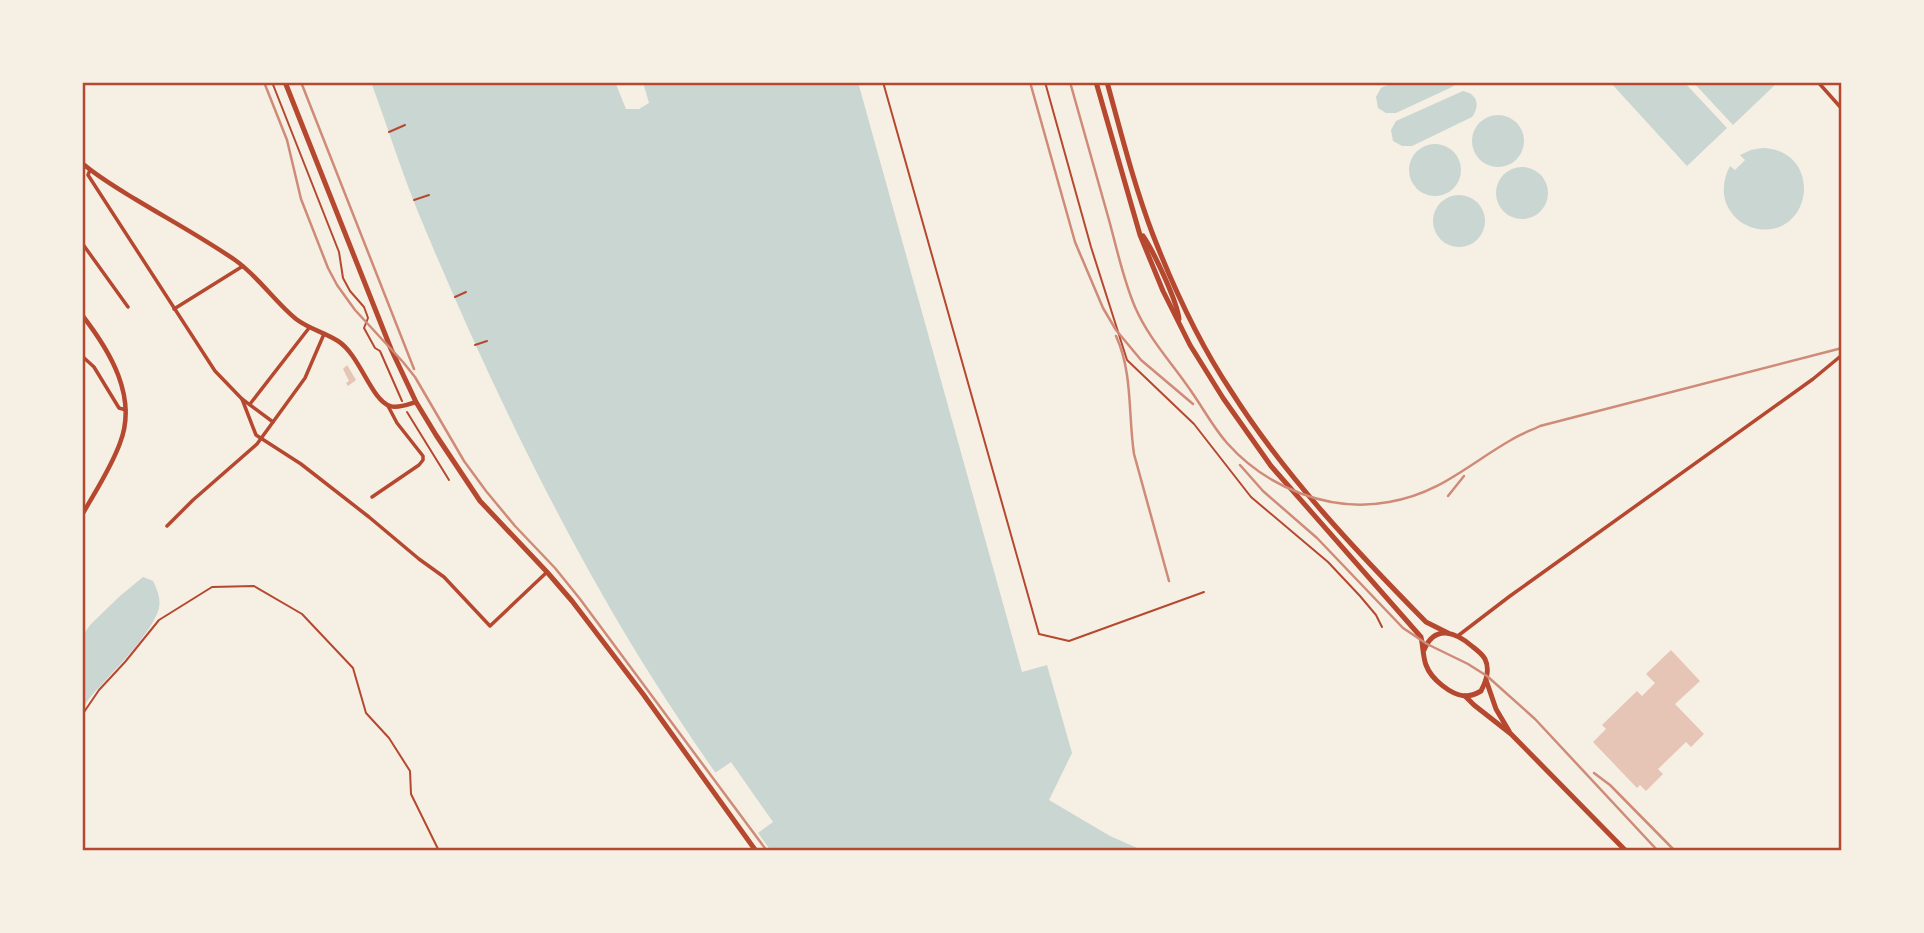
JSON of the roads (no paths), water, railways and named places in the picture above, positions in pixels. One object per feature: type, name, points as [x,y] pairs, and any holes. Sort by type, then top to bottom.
[{"type":"main road","points":[[285,82],[391,349],[416,402],[449,456],[480,501],[572,601],[756,851]]},
{"type":"main road","points":[[1096,82],[1138,229],[1151,263],[1179,326],[1223,398],[1298,499],[1421,637],[1425,665],[1437,681],[1456,694],[1465,696],[1481,691],[1486,679]]},
{"type":"main road","points":[[1107,82],[1144,212],[1180,305],[1179,326]]},
{"type":"main road","points":[[1138,229],[1230,391],[1297,481],[1426,622],[1448,633],[1459,635],[1485,660],[1486,679],[1496,709],[1511,734]]},
{"type":"main road","points":[[1424,650],[1428,641],[1436,635],[1448,633]]},
{"type":"main road","points":[[1465,696],[1511,734],[1626,851]]},
{"type":"street","points":[[1818,82],[1842,109]]},
{"type":"street","points":[[82,163],[243,266],[293,317],[309,328],[337,340],[352,353],[374,391],[387,404],[397,423],[423,456],[419,466],[372,497]]},
{"type":"street","points":[[90,170],[88,174],[109,211],[215,371],[242,398],[274,422]]},
{"type":"street","points":[[82,243],[128,307]]},
{"type":"street","points":[[174,309],[243,266]]},
{"type":"street","points":[[82,315],[109,356],[124,392],[126,410],[121,443],[82,515]]},
{"type":"street","points":[[250,404],[309,328]]},
{"type":"street","points":[[167,526],[193,499],[257,444],[305,379],[324,334]]},
{"type":"street","points":[[1459,635],[1813,379],[1842,355]]},
{"type":"street","points":[[82,356],[94,367],[119,408],[126,410]]},
{"type":"street","points":[[242,398],[256,435],[301,464],[444,576],[490,626],[547,572]]},
{"type":"street","points":[[387,404],[398,406],[416,402]]},
{"type":"lane","points":[[883,82],[1039,634],[1069,640],[1204,592]]},
{"type":"lane","points":[[1045,82],[1091,247],[1127,360],[1195,424],[1251,497],[1328,562],[1376,615],[1382,627]]},
{"type":"railway","points":[[264,82],[287,140],[301,199],[337,285],[355,310],[415,377],[464,461],[486,491],[580,599],[767,851]]},
{"type":"railway","points":[[301,82],[414,369]]},
{"type":"railway","points":[[1030,82],[1075,242],[1103,308],[1116,330],[1141,360],[1193,404]]},
{"type":"railway","points":[[1070,82],[1124,275],[1141,319],[1227,443],[1261,473],[1301,494],[1344,504],[1389,502],[1407,498],[1439,485],[1514,438],[1540,426],[1842,348]]},
{"type":"railway","points":[[1116,336],[1128,379],[1134,454],[1169,581]]},
{"type":"railway","points":[[1240,465],[1263,491],[1317,538],[1403,628],[1487,676],[1535,719],[1658,851]]},
{"type":"railway","points":[[1448,496],[1464,476]]},
{"type":"railway","points":[[1594,773],[1610,785],[1675,851]]}]
